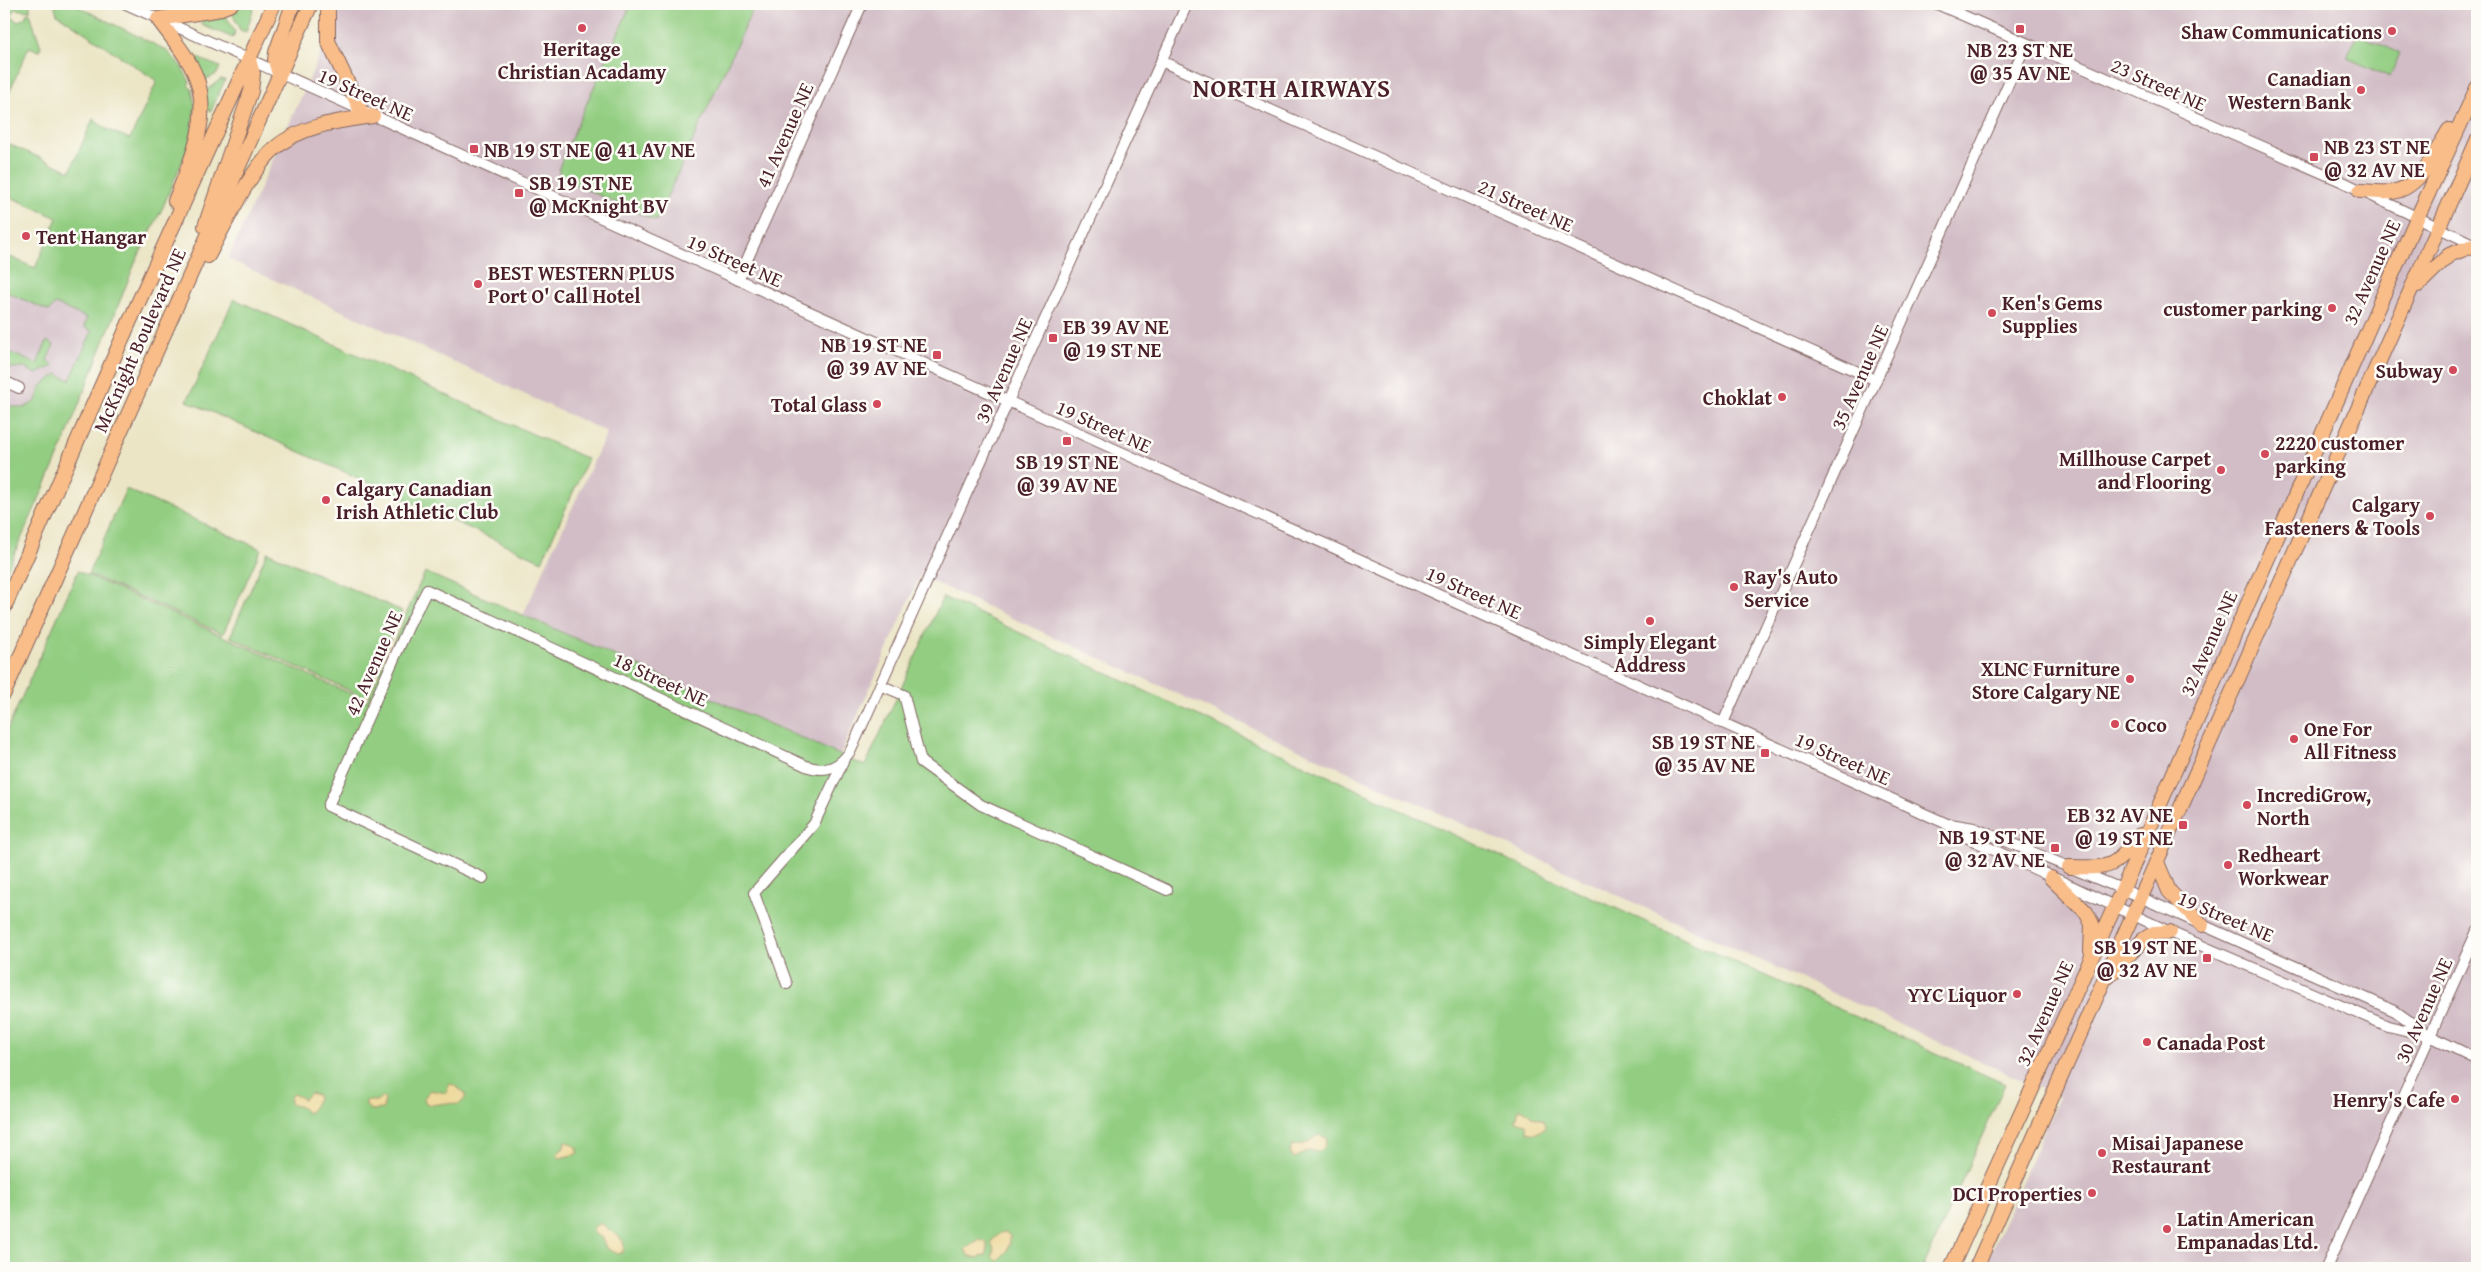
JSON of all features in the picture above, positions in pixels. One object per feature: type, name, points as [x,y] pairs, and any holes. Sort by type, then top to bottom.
[{"type":"main road","points":[[129,323],[187,171],[200,130],[202,105],[196,76],[158,19],[216,10],[231,4]]},
{"type":"main road","name":"McKnight Boulevard NE","points":[[4,608],[129,323],[274,4]]},
{"type":"main road","points":[[280,74],[275,60],[276,52],[293,4]]},
{"type":"main road","name":"McKnight Boulevard NE","points":[[4,692],[311,4]]},
{"type":"main road","points":[[328,4],[328,41],[360,109]]},
{"type":"main road","points":[[191,274],[210,206],[250,91],[253,74],[249,60]]},
{"type":"main road","points":[[2360,191],[2392,192],[2404,188],[2416,179],[2432,159],[2477,90]]},
{"type":"main road","name":"32 Avenue NE","points":[[1951,1268],[2122,889],[2417,218],[2477,90]]},
{"type":"main road","points":[[169,324],[261,164],[276,148],[295,136],[328,123],[373,116]]},
{"type":"main road","name":"32 Avenue NE","points":[[1976,1268],[2477,141]]},
{"type":"main road","points":[[2409,294],[2440,261],[2449,255],[2476,245]]},
{"type":"main road","points":[[2069,867],[2098,868],[2112,865],[2128,850],[2152,820]]},
{"type":"main road","points":[[2157,862],[2169,891],[2202,925]]},
{"type":"main road","points":[[2051,878],[2086,912],[2092,924],[2091,957]]},
{"type":"main road","points":[[2102,983],[2143,940],[2154,933],[2170,932]]},
{"type":"street","name":"19 Street NE","points":[[126,4],[1945,823],[1968,838],[2170,932],[2388,1026],[2430,1036]]},
{"type":"street","name":"41 Avenue NE","points":[[738,280],[862,4]]},
{"type":"street","name":"39 Avenue NE","points":[[843,762],[851,750],[1187,4]]},
{"type":"street","name":"23 Street NE","points":[[1937,4],[2360,191],[2476,245]]},
{"type":"street","name":"35 Avenue NE","points":[[1723,724],[2026,44]]},
{"type":"street","name":"21 Street NE","points":[[1161,61],[1876,380]]},
{"type":"street","points":[[4,381],[19,388]]},
{"type":"street","name":"42 Avenue NE","points":[[452,602],[427,590],[410,622],[328,806],[483,878]]},
{"type":"street","name":"18 Street NE","points":[[452,602],[806,766],[816,770],[830,770],[843,762]]},
{"type":"street","points":[[880,685],[904,695],[921,762],[958,789],[981,805],[1167,890]]},
{"type":"street","points":[[787,984],[754,893],[814,824],[843,762]]},
{"type":"street","name":"19 Street NE","points":[[1945,823],[1974,828],[2122,889],[2395,1011],[2430,1036],[2477,1059]]},
{"type":"street","name":"30 Avenue NE","points":[[2326,1268],[2477,931]]},
{"type":"shaded area","points":[[343,4],[2477,4],[2477,1268],[1984,1268],[2059,1097],[920,576],[840,755],[523,615],[607,432],[228,259]]},
{"type":"shaded area","points":[[4,271],[107,318],[78,384],[57,374],[41,386],[36,401],[24,408],[9,406],[4,401]]},
{"type":"green space","points":[[4,4],[30,4],[30,11],[15,9],[13,14],[7,15]]},
{"type":"green space","points":[[54,4],[73,4],[166,50],[181,66],[190,82],[188,85],[192,89],[195,105],[190,143],[163,207],[135,263],[61,450],[4,577],[4,401],[10,406],[24,408],[36,401],[41,386],[57,374],[70,380],[92,331],[84,327],[87,318],[55,304],[49,311],[4,291],[4,254],[35,268],[57,218],[4,194],[4,142],[70,171],[93,119],[106,129],[130,139],[157,81],[57,14]]},
{"type":"green space","points":[[244,4],[255,4],[246,32],[240,30],[232,13]]},
{"type":"green space","points":[[631,4],[755,4],[656,221],[559,177],[559,168],[565,152]]},
{"type":"green space","points":[[30,13],[41,47],[39,51],[29,47],[4,104],[4,38],[9,30],[8,19],[13,17],[17,22]]},
{"type":"green space","points":[[225,14],[235,32],[233,38],[202,25],[203,19]]},
{"type":"green space","points":[[2357,34],[2400,53],[2390,77],[2347,58]]},
{"type":"green space","points":[[197,58],[220,67],[217,74],[203,81],[194,62]]},
{"type":"green space","points":[[221,79],[225,80],[211,111],[207,110],[205,91]]},
{"type":"green space","points":[[234,299],[588,459],[542,561],[187,401]]},
{"type":"green space","points":[[47,341],[54,345],[47,360],[54,366],[36,374],[23,367],[4,369],[4,350],[37,364]]},
{"type":"green space","points":[[126,489],[261,549],[223,634],[88,574]]},
{"type":"green space","points":[[267,552],[402,611],[364,697],[230,637]]},
{"type":"green space","points":[[78,571],[367,701],[425,572],[865,766],[943,597],[1487,850],[2005,1084],[1923,1268],[4,1268],[4,737]]},
{"type":"sand","points":[[452,1084],[465,1093],[465,1098],[461,1103],[430,1105],[425,1102],[424,1098],[430,1090],[446,1093],[449,1085]]},
{"type":"sand","points":[[310,1093],[317,1095],[318,1099],[311,1111],[307,1113],[301,1107],[290,1104],[290,1097],[293,1094],[304,1099]]},
{"type":"sand","points":[[382,1097],[385,1099],[383,1109],[371,1110],[366,1106],[366,1101],[376,1101]]},
{"type":"sand","points":[[1519,1109],[1523,1109],[1533,1117],[1544,1121],[1545,1128],[1535,1134],[1528,1132],[1526,1124],[1516,1121]]},
{"type":"sand","points":[[1318,1135],[1327,1138],[1325,1146],[1320,1151],[1308,1151],[1295,1158],[1289,1154],[1292,1146],[1307,1143]]},
{"type":"sand","points":[[565,1141],[578,1148],[577,1154],[559,1158],[557,1154],[564,1148]]},
{"type":"sand","points":[[598,1224],[602,1224],[622,1240],[624,1244],[623,1252],[618,1254],[606,1248],[602,1238],[593,1233],[593,1228]]},
{"type":"sand","points":[[1005,1232],[1010,1236],[1010,1243],[1005,1254],[997,1261],[992,1256],[994,1249],[991,1242],[1000,1233]]},
{"type":"sand","points":[[980,1240],[986,1242],[988,1249],[986,1255],[977,1258],[968,1256],[965,1249]]},
{"type":"place","name":"Heritage Christian Acadamy","points":[[582,28]]},
{"type":"place","name":"NB 23 ST NE @ 35 AV NE","points":[[2020,29]]},
{"type":"place","name":"Shaw Communications","points":[[2392,31]]},
{"type":"place","name":"Canadian Western Bank","points":[[2361,90]]},
{"type":"place","name":"NB 19 ST NE @ 41 AV NE","points":[[474,149]]},
{"type":"place","name":"NB 23 ST NE @ 32 AV NE","points":[[2314,157]]},
{"type":"place","name":"SB 19 ST NE @ McKnight BV","points":[[519,193]]},
{"type":"place","name":"Tent Hangar","points":[[26,236]]},
{"type":"place","name":"BEST WESTERN PLUS Port O' Call Hotel","points":[[478,284]]},
{"type":"place","name":"customer parking","points":[[2332,308]]},
{"type":"place","name":"Ken's Gems Supplies","points":[[1992,313]]},
{"type":"place","name":"EB 39 AV NE @ 19 ST NE","points":[[1053,338]]},
{"type":"place","name":"NB 19 ST NE @ 39 AV NE","points":[[937,355]]},
{"type":"place","name":"Subway","points":[[2453,370]]},
{"type":"place","name":"Choklat","points":[[1782,397]]},
{"type":"place","name":"Total Glass","points":[[877,404]]},
{"type":"place","name":"SB 19 ST NE @ 39 AV NE","points":[[1067,441]]},
{"type":"place","name":"2220 customer parking","points":[[2265,454]]},
{"type":"place","name":"Millhouse Carpet and Flooring","points":[[2221,470]]},
{"type":"place","name":"Calgary Canadian Irish Athletic Club","points":[[326,500]]},
{"type":"place","name":"Calgary Fasteners & Tools","points":[[2430,516]]},
{"type":"place","name":"Ray's Auto Service","points":[[1734,587]]},
{"type":"place","name":"Simply Elegant Address","points":[[1650,621]]},
{"type":"place","name":"XLNC Furniture Store Calgary NE","points":[[2130,679]]},
{"type":"place","name":"Coco","points":[[2115,724]]},
{"type":"place","name":"One For All Fitness","points":[[2294,739]]},
{"type":"place","name":"SB 19 ST NE @ 35 AV NE","points":[[1765,753]]},
{"type":"place","name":"IncrediGrow, North","points":[[2247,805]]},
{"type":"place","name":"EB 32 AV NE @ 19 ST NE","points":[[2183,825]]},
{"type":"place","name":"NB 19 ST NE @ 32 AV NE","points":[[2055,848]]},
{"type":"place","name":"Redheart Workwear","points":[[2228,865]]},
{"type":"place","name":"SB 19 ST NE @ 32 AV NE","points":[[2207,958]]},
{"type":"place","name":"YYC Liquor","points":[[2017,994]]},
{"type":"place","name":"Canada Post","points":[[2147,1042]]},
{"type":"place","name":"Henry's Cafe","points":[[2455,1099]]},
{"type":"place","name":"Misai Japanese Restaurant","points":[[2102,1153]]},
{"type":"place","name":"DCI Properties","points":[[2092,1193]]},
{"type":"place","name":"Latin American Empanadas Ltd.","points":[[2167,1229]]},
{"type":"district","name":"NORTH AIRWAYS","points":[[1292,88]]}]
